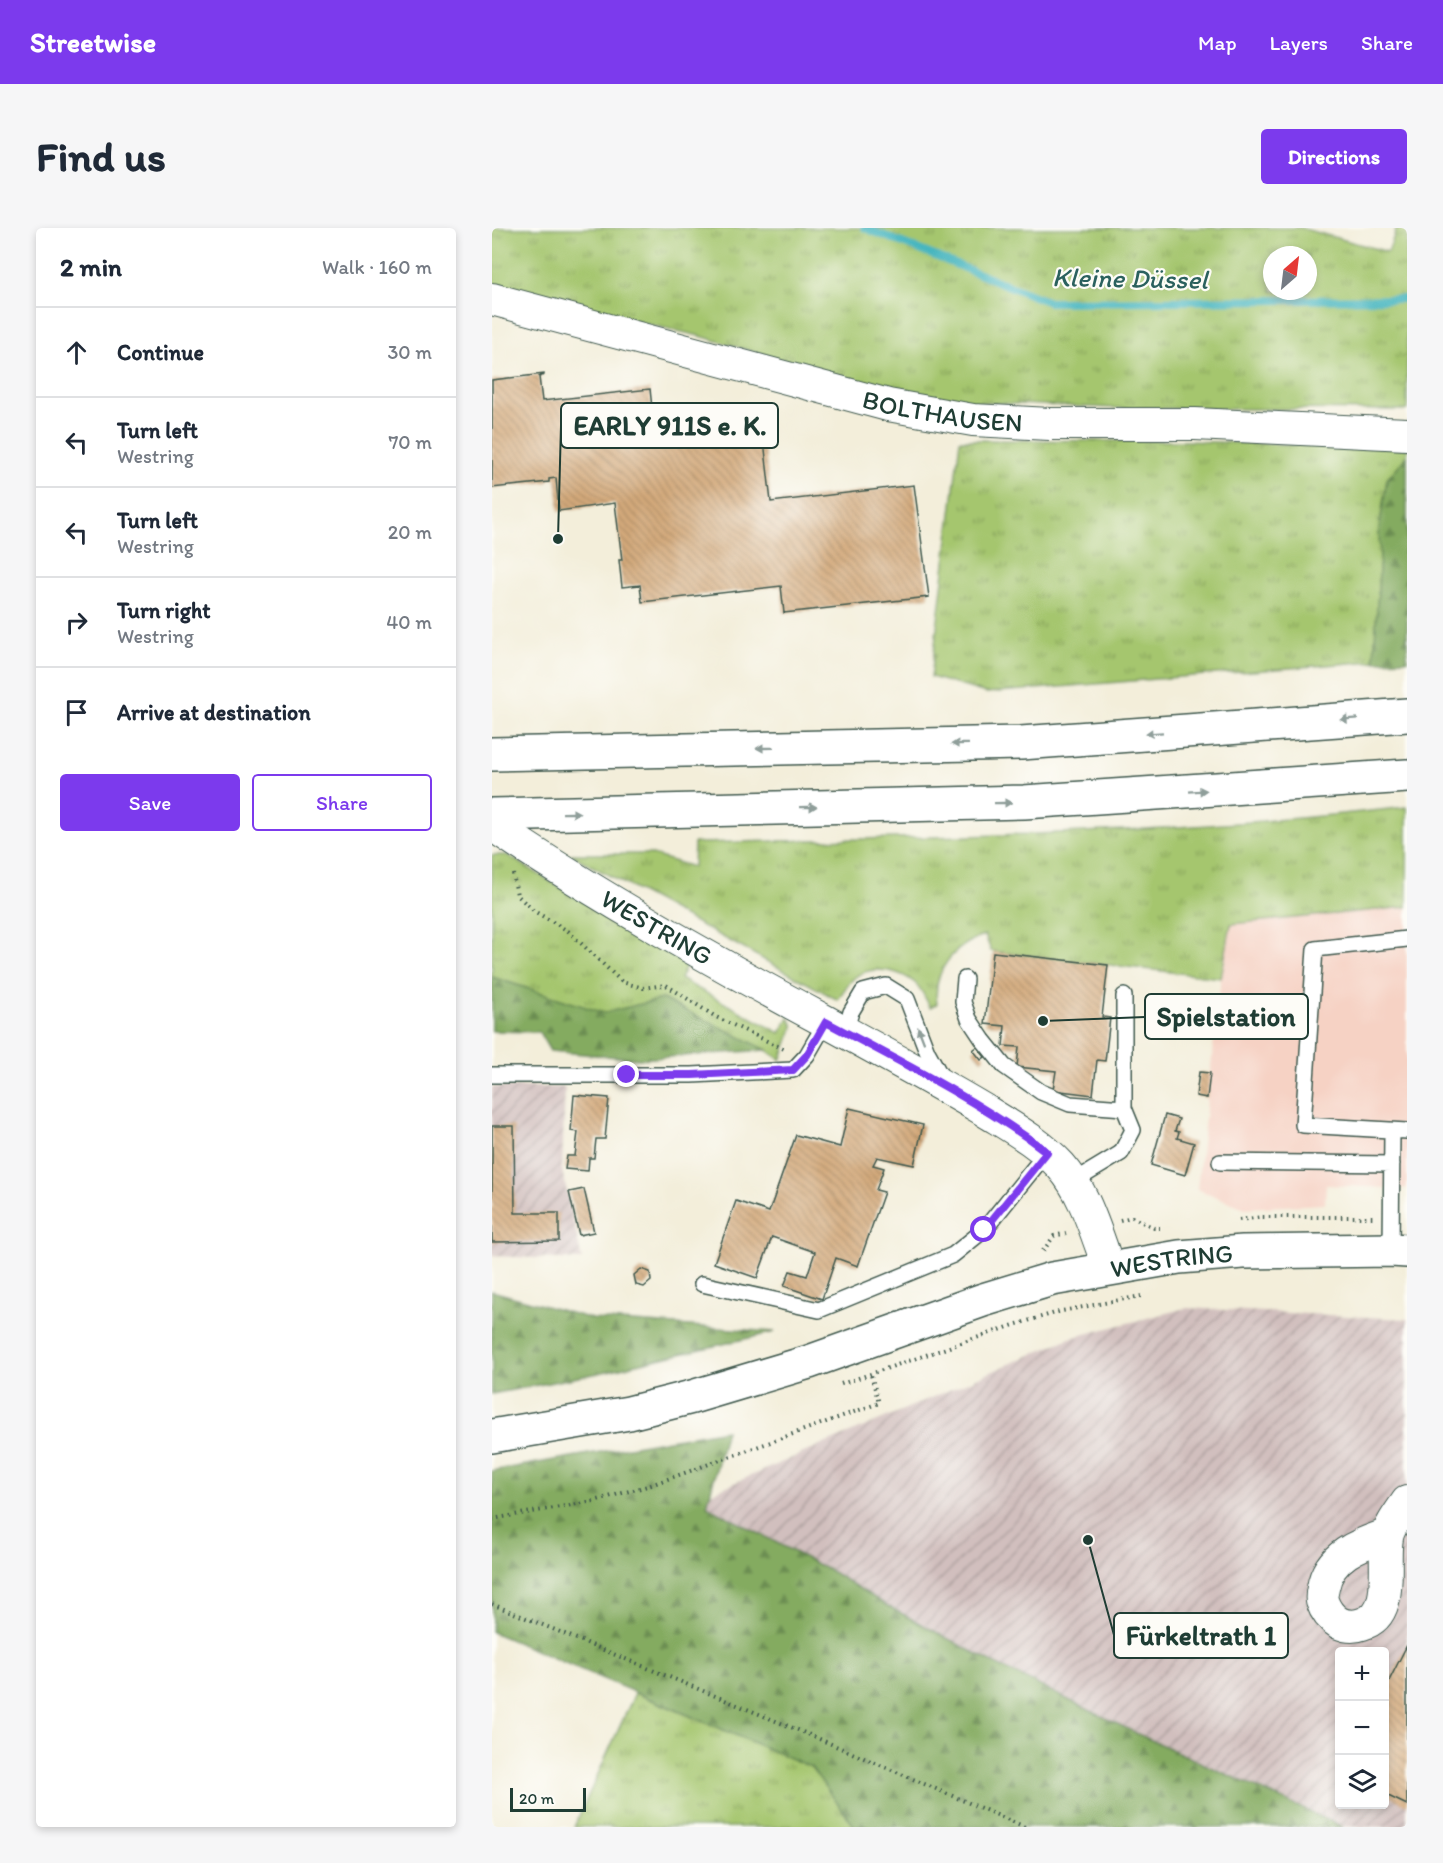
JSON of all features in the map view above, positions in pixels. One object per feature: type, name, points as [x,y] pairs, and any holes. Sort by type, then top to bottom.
[{"type":"main road","points":[[492,754],[1021,743],[1407,715]]},
{"type":"main road","points":[[503,824],[1024,802],[1407,776]]},
{"type":"main road","name":"WESTRING","points":[[1109,1268],[1179,1257],[1243,1252],[1399,1250]]},
{"type":"main road","points":[[492,1436],[629,1413],[692,1397],[809,1362],[1036,1283],[1109,1268]]},
{"type":"street","name":"BOLTHAUSEN","points":[[492,299],[888,405],[952,417],[1021,424],[1195,424],[1407,434]]},
{"type":"street","name":"WESTRING","points":[[503,824],[626,911],[947,1088],[1023,1134],[1047,1152],[1073,1182],[1085,1206],[1109,1268]]},
{"type":"lane","points":[[1399,1250],[1392,1164],[1400,1131],[1303,1125],[1315,948],[1407,939]]},
{"type":"lane","points":[[965,979],[963,1002],[969,1019],[982,1040],[1004,1066],[1041,1092],[1070,1104],[1124,1108]]},
{"type":"lane","points":[[492,1075],[692,1075],[793,1070],[850,1012],[863,992],[886,986],[907,999],[927,1051],[947,1088]]},
{"type":"lane","points":[[1073,1182],[1121,1153],[1133,1130],[1124,1108],[1124,996]]},
{"type":"lane","points":[[702,1284],[819,1310],[953,1255],[984,1230],[1047,1152]]},
{"type":"lane","points":[[1220,1162],[1392,1164]]},
{"type":"path","points":[[503,824],[517,895],[534,910],[568,931],[622,982],[643,988],[666,985],[716,1017],[780,1048],[807,1055]]},
{"type":"path","points":[[1033,1253],[1043,1250]]},
{"type":"path","points":[[492,1519],[594,1501],[651,1485],[879,1403],[871,1375],[1017,1324],[1062,1311],[1143,1295]]},
{"type":"path","points":[[492,1604],[701,1689],[1025,1827]]},
{"type":"shaded area","points":[[1407,907],[1407,1189],[1326,1185],[1325,1204],[1245,1208],[1197,1189],[1221,978],[1231,924]]},
{"type":"shaded area","points":[[492,1087],[565,1087],[562,1170],[582,1260],[492,1256]]},
{"type":"shaded area","points":[[1186,1308],[1407,1319],[1407,1827],[1343,1827],[1140,1735],[990,1662],[886,1605],[834,1573],[706,1506],[711,1493],[1070,1338]]},
{"type":"green space","points":[[492,228],[1301,228],[1388,252],[1397,228],[1407,228],[1407,410],[1115,408],[920,400],[700,336],[492,289]]},
{"type":"green space","points":[[960,440],[1184,441],[1407,448],[1407,456],[1387,479],[1379,530],[1380,554],[1374,661],[986,693],[931,677]]},
{"type":"green space","points":[[1407,456],[1407,660],[1374,661],[1380,554],[1379,530],[1387,479]]},
{"type":"green space","points":[[1407,807],[1407,907],[1231,924],[1221,978],[991,951],[985,935],[964,946],[948,961],[938,980],[937,1004],[930,1007],[915,983],[903,975],[880,970],[858,975],[849,983],[838,1000],[570,854],[649,854],[693,867],[694,843],[1140,829],[1229,824]]},
{"type":"green space","points":[[492,855],[507,855],[687,964],[680,979],[780,1033],[789,1018],[793,1028],[781,1060],[766,1050],[662,999],[604,1013],[492,977]]},
{"type":"green space","points":[[492,977],[604,1013],[662,999],[767,1050],[639,1059],[550,1051],[539,1032],[492,1031]]},
{"type":"green space","points":[[492,1291],[592,1319],[775,1332],[599,1373],[492,1394]]},
{"type":"green space","points":[[726,1430],[707,1506],[834,1573],[886,1605],[991,1662],[1140,1735],[1343,1827],[855,1827],[811,1767],[492,1632],[492,1471]]},
{"type":"green space","points":[[635,1693],[811,1767],[855,1827],[574,1827]]},
{"type":"building","points":[[544,374],[539,377],[542,401],[650,389],[655,436],[762,423],[771,502],[914,485],[929,597],[784,613],[781,586],[642,602],[640,585],[622,587],[619,560],[622,560],[615,503],[559,511],[556,478],[549,479],[549,482],[492,488],[492,380]]},
{"type":"building","points":[[993,952],[1108,965],[1102,1017],[1110,1018],[1105,1061],[1097,1060],[1093,1095],[1053,1090],[1056,1071],[1017,1067],[1019,1047],[1003,1046],[1005,1026],[985,1024]]},
{"type":"building","points":[[977,1047],[985,1057],[981,1060],[973,1050]]},
{"type":"building","points":[[1199,1072],[1210,1073],[1207,1098],[1196,1096]]},
{"type":"building","points":[[574,1095],[609,1098],[605,1139],[596,1139],[594,1158],[589,1158],[588,1171],[565,1169],[567,1156],[575,1156],[578,1132],[571,1131]]},
{"type":"building","points":[[849,1108],[923,1125],[914,1165],[877,1157],[873,1165],[884,1168],[876,1190],[884,1192],[858,1266],[836,1258],[822,1299],[784,1286],[790,1271],[807,1276],[815,1252],[772,1237],[757,1278],[714,1263],[736,1201],[769,1212],[796,1135],[840,1147]]},
{"type":"building","points":[[1165,1115],[1179,1119],[1175,1131],[1179,1132],[1177,1138],[1194,1143],[1185,1175],[1151,1165]]},
{"type":"building","points":[[492,1126],[514,1126],[515,1213],[559,1213],[559,1241],[492,1242]]},
{"type":"building","points":[[584,1189],[594,1232],[579,1235],[569,1192]]},
{"type":"building","points":[[641,1269],[650,1272],[651,1281],[644,1287],[636,1285],[634,1275]]},
{"type":"building","points":[[1407,1645],[1407,1805],[1389,1796],[1389,1681]]},
{"type":"waterway","name":"Kleine Düssel","points":[[865,228],[1049,302],[1407,299]]},
{"type":"place","name":"EARLY 911S e. K.","points":[[558,539]]},
{"type":"place","name":"Spielstation","points":[[1043,1021]]},
{"type":"place","name":"Fürkeltrath 1","points":[[1088,1540]]},
{"type":"route","points":[[627,1075],[692,1075],[793,1070],[807,1055],[826,1022],[947,1088],[1023,1134],[1047,1152],[984,1230]]}]
